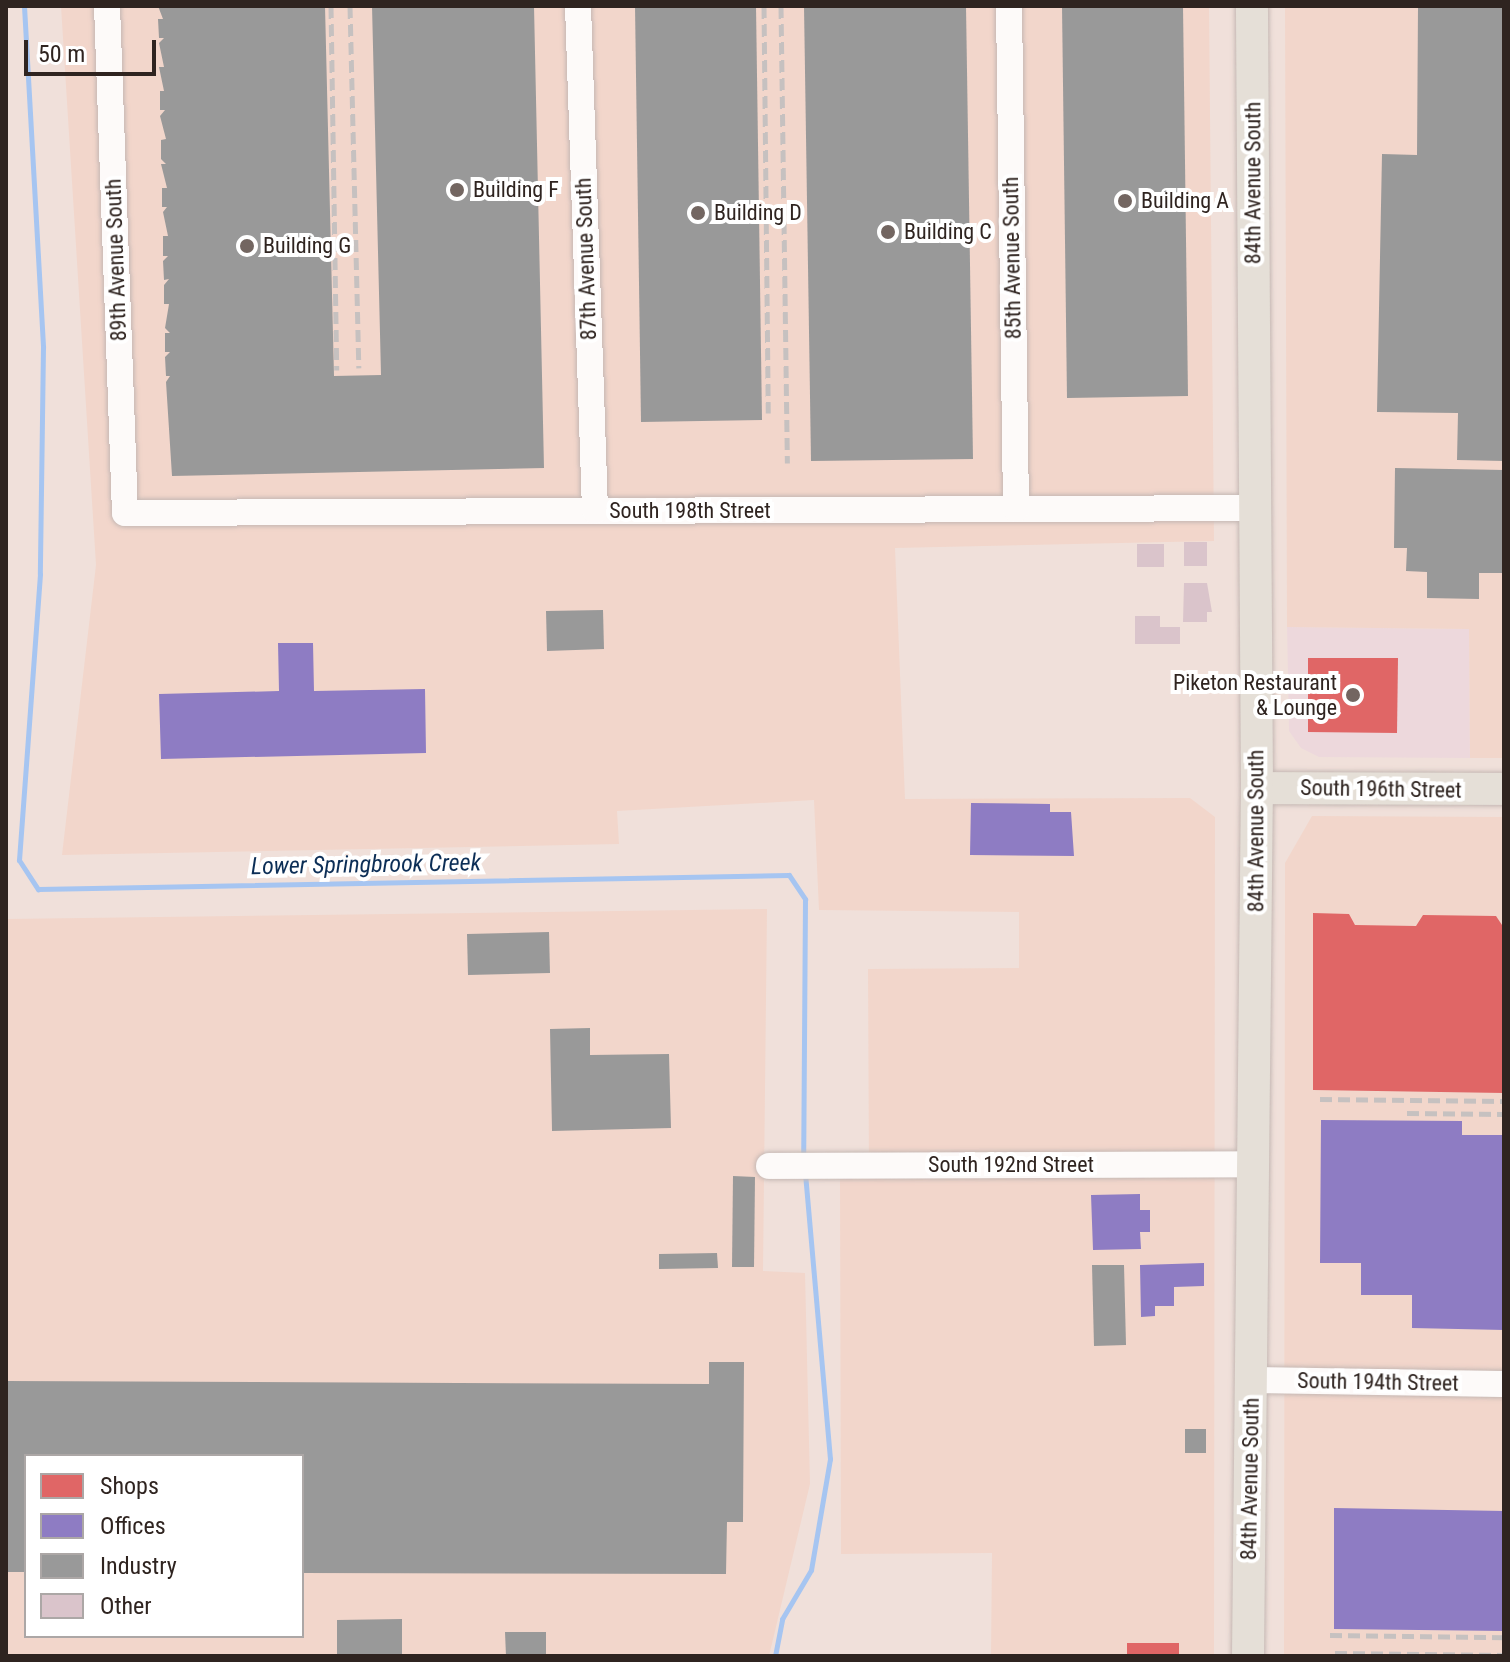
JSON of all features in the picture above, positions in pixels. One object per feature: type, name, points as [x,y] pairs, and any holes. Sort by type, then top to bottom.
[{"type":"main road","name":"84th Avenue South","points":[[1248,1656],[1257,788],[1252,6]]},
{"type":"main road","name":"South 196th Street","points":[[1257,788],[1504,789]]},
{"type":"street","name":"89th Avenue South","points":[[107,6],[125,513]]},
{"type":"street","name":"87th Avenue South","points":[[578,6],[595,511]]},
{"type":"street","name":"85th Avenue South","points":[[1009,6],[1016,509]]},
{"type":"street","name":"South 198th Street","points":[[125,513],[1255,508]]},
{"type":"street","name":"South 192nd Street","points":[[769,1166],[1254,1164]]},
{"type":"street","name":"South 194th Street","points":[[1252,1380],[1504,1384]]},
{"type":"shaded area","points":[[61,6],[1209,6],[1214,541],[895,548],[905,799],[1190,798],[1215,817],[1214,1656],[991,1656],[992,1553],[841,1554],[840,1178],[869,1177],[868,969],[1019,968],[1019,912],[819,910],[814,800],[617,811],[619,844],[62,855],[96,565]]},
{"type":"shaded area","points":[[1285,6],[1504,6],[1504,758],[1470,758],[1469,629],[1287,627]]},
{"type":"shaded area","points":[[1287,627],[1469,629],[1470,758],[1319,757],[1301,748],[1289,731]]},
{"type":"shaded area","points":[[1312,816],[1504,817],[1504,1656],[1284,1656],[1285,863]]},
{"type":"shaded area","points":[[767,909],[763,1271],[805,1273],[810,1484],[769,1656],[6,1656],[6,919]]},
{"type":"building: Shops","name":"Piketon Restaurant & Lounge","points":[[1308,658],[1398,658],[1397,733],[1308,732]]},
{"type":"building: Shops","points":[[1313,913],[1349,914],[1355,925],[1416,926],[1423,915],[1496,916],[1504,928],[1504,1093],[1313,1090]]},
{"type":"building: Shops","points":[[1127,1643],[1179,1643],[1179,1656],[1127,1656]]},
{"type":"building: Offices","points":[[278,643],[313,643],[314,691],[425,689],[426,753],[161,759],[159,694],[279,691]]},
{"type":"building: Offices","points":[[971,803],[1050,804],[1050,812],[1071,812],[1074,856],[970,855]]},
{"type":"building: Offices","points":[[1321,1120],[1462,1121],[1462,1135],[1504,1135],[1504,1330],[1412,1328],[1412,1295],[1361,1295],[1361,1263],[1320,1263]]},
{"type":"building: Offices","points":[[1140,1194],[1140,1210],[1150,1210],[1150,1232],[1140,1232],[1141,1249],[1093,1250],[1091,1195]]},
{"type":"building: Offices","points":[[1204,1263],[1204,1286],[1174,1287],[1174,1306],[1155,1306],[1155,1316],[1141,1317],[1140,1265]]},
{"type":"building: Offices","points":[[1334,1508],[1504,1511],[1504,1631],[1334,1629]]},
{"type":"building: Industry","points":[[158,6],[325,6],[334,376],[381,375],[372,6],[534,6],[544,468],[172,476],[166,382],[170,376],[166,376],[165,357],[170,352],[165,352],[165,333],[170,333],[165,328],[169,304],[164,304],[164,285],[169,279],[164,280],[163,261],[168,256],[163,256],[163,236],[168,236],[163,212],[167,207],[162,207],[162,188],[167,188],[161,164],[166,164],[161,159],[161,140],[166,139],[160,116],[165,110],[160,110],[160,91],[164,91],[159,67],[164,67],[159,43],[164,38],[159,38],[158,19],[163,19]]},
{"type":"building: Industry","name":"Building D","points":[[635,6],[756,6],[762,420],[641,422]]},
{"type":"building: Industry","name":"Building C","points":[[804,6],[966,6],[973,459],[811,461]]},
{"type":"building: Industry","name":"Building A","points":[[1062,6],[1183,6],[1188,396],[1067,398]]},
{"type":"building: Industry","points":[[1418,6],[1504,6],[1504,461],[1457,460],[1458,413],[1377,412],[1382,154],[1417,155]]},
{"type":"building: Industry","points":[[1395,468],[1504,470],[1504,573],[1479,573],[1479,599],[1427,598],[1427,572],[1406,571],[1407,548],[1394,548]]},
{"type":"building: Industry","points":[[603,610],[604,649],[547,651],[546,611]]},
{"type":"building: Industry","points":[[549,932],[550,973],[468,975],[467,934]]},
{"type":"building: Industry","points":[[590,1028],[590,1055],[669,1054],[671,1128],[552,1131],[550,1029]]},
{"type":"building: Industry","points":[[733,1176],[755,1177],[754,1267],[732,1267]]},
{"type":"building: Industry","points":[[717,1253],[718,1268],[659,1269],[659,1254]]},
{"type":"building: Industry","points":[[1092,1265],[1124,1265],[1126,1345],[1094,1346]]},
{"type":"building: Industry","points":[[709,1362],[744,1362],[743,1522],[727,1522],[726,1574],[304,1573],[304,1454],[24,1454],[24,1572],[8,1572],[6,1381],[709,1384]]},
{"type":"building: Industry","points":[[1185,1429],[1206,1429],[1206,1453],[1185,1453]]},
{"type":"building: Industry","points":[[402,1619],[402,1656],[337,1656],[337,1620]]},
{"type":"building: Industry","points":[[505,1632],[546,1632],[546,1656],[506,1656]]},
{"type":"building: Other","points":[[1184,542],[1207,542],[1207,566],[1184,566]]},
{"type":"building: Other","points":[[1137,544],[1164,544],[1164,567],[1137,567]]},
{"type":"building: Other","points":[[1184,583],[1207,583],[1212,612],[1207,612],[1207,622],[1183,622]]},
{"type":"building: Other","points":[[1135,616],[1160,616],[1160,627],[1180,627],[1180,644],[1135,644]]},
{"type":"waterway","name":"Lower Springbrook Creek","points":[[24,6],[43,347],[40,574],[19,860],[38,889],[789,875],[805,899],[803,1160]]},
{"type":"waterway","name":"Lower Springbrook Creek","points":[[775,1656],[782,1619],[811,1570],[830,1459],[805,1173]]},
{"type":"railway","points":[[331,6],[337,370]]},
{"type":"railway","points":[[350,6],[359,368]]},
{"type":"railway","points":[[764,6],[768,413]]},
{"type":"railway","points":[[781,6],[787,463]]},
{"type":"railway","points":[[1320,1099],[1504,1101]]},
{"type":"railway","points":[[1407,1113],[1504,1114]]},
{"type":"railway","points":[[1330,1635],[1504,1637]]},
{"type":"railway","points":[[1335,1653],[1504,1655]]},
{"type":"place","name":"Building F","points":[[457,190]]},
{"type":"place","name":"Building A","points":[[1125,201]]},
{"type":"place","name":"Building D","points":[[698,213]]},
{"type":"place","name":"Building C","points":[[888,232]]},
{"type":"place","name":"Building G","points":[[247,246]]},
{"type":"place","name":"Piketon Restaurant & Lounge","points":[[1353,695]]}]
